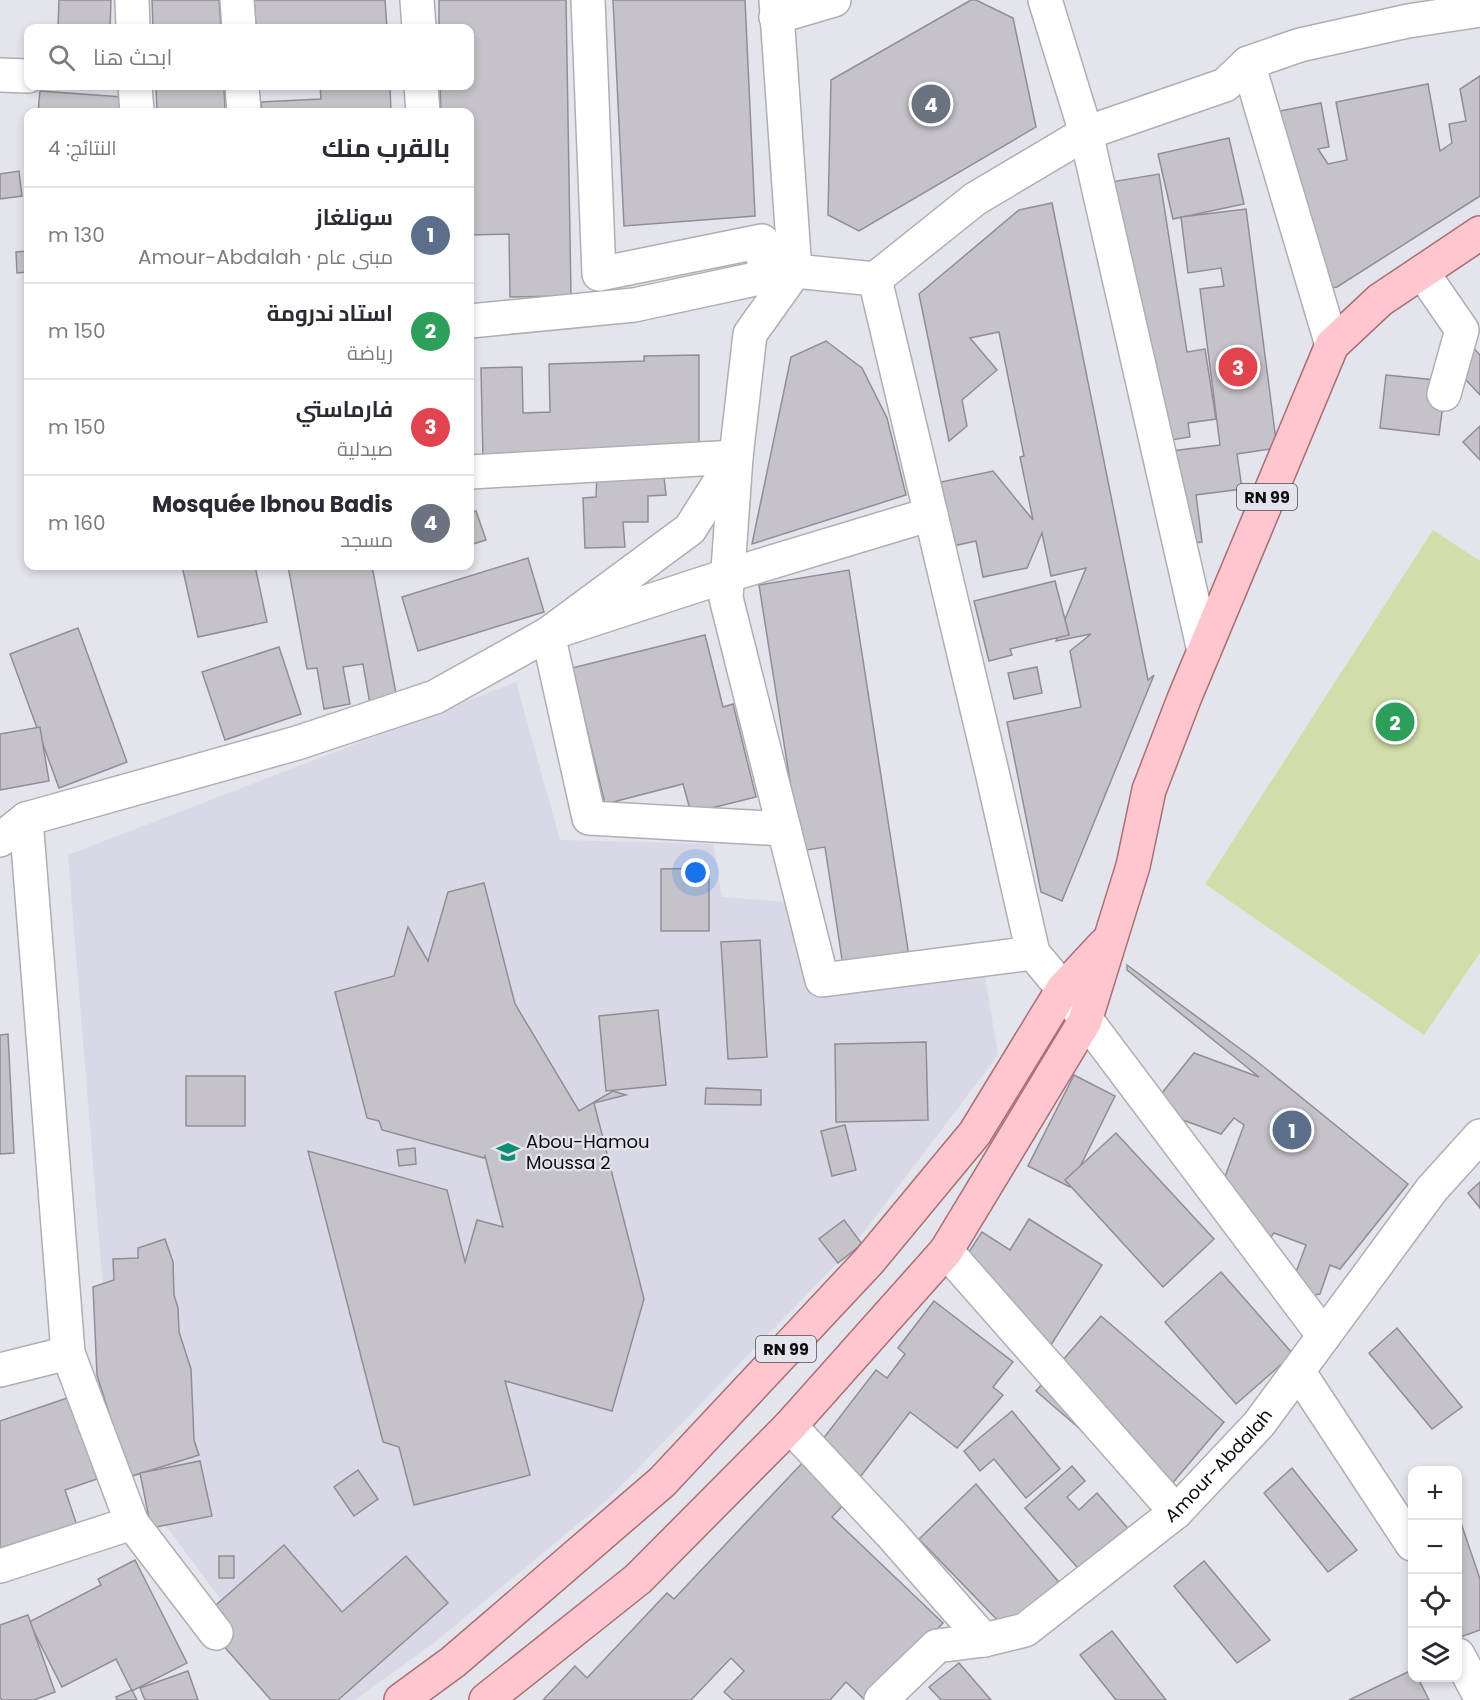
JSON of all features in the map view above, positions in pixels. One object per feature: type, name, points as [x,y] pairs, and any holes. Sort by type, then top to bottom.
[{"type":"main road","name":"RN 99","points":[[486,1700],[638,1579],[790,1426],[946,1251],[1085,1021],[1133,866],[1149,790],[1204,651],[1332,345],[1380,300],[1478,238]]},
{"type":"main road","name":"RN 99","points":[[401,1700],[453,1662],[662,1482],[821,1312],[869,1260],[975,1133],[1063,989],[1109,940]]},
{"type":"street","points":[[132,0],[133,24]]},
{"type":"street","points":[[237,0],[239,24]]},
{"type":"street","points":[[417,0],[419,24]]},
{"type":"street","points":[[588,0],[598,274],[762,241],[780,274]]},
{"type":"street","points":[[834,0],[776,9],[780,274],[750,334],[736,457],[726,598],[822,980],[1033,953]]},
{"type":"street","points":[[1044,0],[1086,133],[1204,651]]},
{"type":"street","points":[[474,321],[634,305],[780,274],[874,279],[975,199],[1086,133],[1225,85],[1248,63],[1300,45],[1408,21],[1480,9]]},
{"type":"street","points":[[1248,63],[1332,345]]},
{"type":"street","points":[[0,75],[24,76]]},
{"type":"street","points":[[135,90],[137,108]]},
{"type":"street","points":[[242,90],[244,108]]},
{"type":"street","points":[[421,90],[423,108]]},
{"type":"street","points":[[1422,272],[1461,330],[1444,393]]},
{"type":"street","points":[[874,279],[1033,953],[1063,989],[1324,1336]]},
{"type":"street","points":[[474,471],[736,457]]},
{"type":"street","points":[[0,840],[26,819],[297,743],[435,697],[548,634],[690,529],[736,457]]},
{"type":"street","points":[[548,634],[729,575],[931,514]]},
{"type":"street","points":[[548,634],[589,818],[784,829]]},
{"type":"street","points":[[26,819],[68,1353],[132,1522],[216,1633]]},
{"type":"street","name":"Amour-Abdalah","points":[[881,1700],[937,1646],[984,1640],[1025,1630],[1176,1512],[1259,1424],[1432,1189],[1480,1136]]},
{"type":"street","points":[[946,1251],[1176,1512]]},
{"type":"street","points":[[0,1370],[68,1353]]},
{"type":"street","points":[[1298,1371],[1408,1536]]},
{"type":"street","points":[[790,1426],[892,1535],[984,1640]]},
{"type":"street","points":[[0,1566],[132,1522]]},
{"type":"street","points":[[1462,1651],[1480,1643]]},
{"type":"street","points":[[1462,1661],[1480,1696]]},
{"type":"shaded area","name":"Abou-Hamou Moussa 2","points":[[516,682],[560,840],[713,844],[722,897],[786,902],[807,989],[984,970],[998,1055],[851,1249],[608,1499],[435,1642],[355,1700],[289,1700],[219,1597],[146,1499],[110,1374],[68,855]]},
{"type":"green space","points":[[1433,530],[1480,561],[1480,953],[1424,1035],[1205,884]]},
{"type":"building","points":[[59,0],[111,0],[110,24],[58,24]]},
{"type":"building","points":[[152,0],[219,0],[221,24],[153,24]]},
{"type":"building","points":[[254,0],[385,0],[387,24],[256,24]]},
{"type":"building","points":[[439,0],[566,0],[571,296],[510,297],[509,234],[474,235],[474,108],[441,108],[440,90],[474,90],[474,24],[439,24]]},
{"type":"building","points":[[613,0],[745,0],[755,216],[624,226]]},
{"type":"building","points":[[971,0],[976,0],[1013,18],[1036,127],[859,231],[828,215],[831,80]]},
{"type":"building","points":[[1480,76],[1480,196],[1337,287],[1307,292],[1265,114],[1321,103],[1329,147],[1318,149],[1328,164],[1347,160],[1336,102],[1428,84],[1440,151],[1452,143],[1449,124],[1466,121],[1460,89]]},
{"type":"building","points":[[156,90],[224,90],[225,108],[157,108]]},
{"type":"building","points":[[320,90],[390,90],[391,108],[262,108],[261,102],[321,99]]},
{"type":"building","points":[[40,91],[123,97],[122,108],[38,108]]},
{"type":"building","points":[[1229,138],[1244,204],[1173,219],[1158,154]]},
{"type":"building","points":[[19,171],[22,196],[0,199],[0,174]]},
{"type":"building","points":[[1159,174],[1187,352],[1205,349],[1216,419],[1188,423],[1190,437],[1146,444],[1105,183]]},
{"type":"building","points":[[1052,203],[1148,680],[1154,675],[1062,901],[1041,892],[1007,722],[1081,707],[1070,651],[1091,634],[1056,641],[1086,568],[1051,576],[1042,533],[1027,568],[983,577],[976,541],[953,546],[941,482],[993,471],[1033,520],[1020,457],[1024,456],[999,332],[970,338],[997,370],[962,400],[967,426],[949,441],[919,294],[1019,210]]},
{"type":"building","points":[[1246,209],[1277,448],[1237,454],[1242,489],[1196,495],[1202,542],[1175,546],[1163,452],[1220,445],[1200,289],[1224,286],[1221,268],[1188,273],[1181,217]]},
{"type":"building","points":[[24,251],[24,272],[17,273],[16,252]]},
{"type":"building","points":[[1461,334],[1480,355],[1480,395],[1441,353]]},
{"type":"building","points":[[826,341],[862,368],[887,418],[906,495],[752,544],[791,357]]},
{"type":"building","points":[[699,355],[699,446],[483,461],[481,368],[522,367],[523,413],[550,412],[549,364],[644,361],[644,356]]},
{"type":"building","points":[[1386,375],[1446,381],[1439,435],[1380,428]]},
{"type":"building","points":[[1480,426],[1480,460],[1463,442]]},
{"type":"building","points":[[663,469],[666,495],[648,496],[648,522],[623,522],[625,547],[585,548],[583,498],[596,497],[597,472]]},
{"type":"building","points":[[476,511],[486,540],[474,544],[474,512]]},
{"type":"building","points":[[528,558],[544,612],[418,651],[402,597]]},
{"type":"building","points":[[183,570],[256,570],[267,622],[198,637]]},
{"type":"building","points":[[289,570],[373,570],[397,699],[370,704],[363,664],[343,667],[350,704],[324,709],[317,668],[307,669]]},
{"type":"building","points":[[849,570],[909,956],[843,966],[825,847],[801,851],[759,585]]},
{"type":"building","points":[[1055,581],[1069,635],[1010,649],[1012,655],[989,661],[974,601]]},
{"type":"building","points":[[78,628],[127,762],[59,788],[10,654]]},
{"type":"building","points":[[705,635],[723,707],[733,704],[756,797],[691,813],[683,784],[605,804],[572,668]]},
{"type":"building","points":[[279,647],[301,714],[225,740],[202,672]]},
{"type":"building","points":[[1037,667],[1042,693],[1014,699],[1008,673]]},
{"type":"building","points":[[40,727],[49,781],[0,790],[0,734]]},
{"type":"building","points":[[709,868],[709,931],[661,931],[661,869]]},
{"type":"building","points":[[484,883],[515,1004],[579,1111],[613,1091],[626,1095],[594,1103],[644,1299],[612,1411],[505,1381],[530,1475],[414,1505],[399,1447],[383,1442],[308,1151],[447,1190],[465,1262],[477,1220],[503,1227],[485,1156],[484,1158],[382,1130],[379,1121],[367,1118],[335,992],[394,976],[408,927],[428,961],[448,892]]},
{"type":"building","points":[[760,940],[767,1057],[728,1059],[721,942]]},
{"type":"building","points":[[1127,965],[1254,1059],[1408,1184],[1340,1269],[1330,1265],[1320,1294],[1308,1296],[1292,1283],[1306,1245],[1274,1233],[1266,1243],[1212,1212],[1244,1125],[1234,1118],[1221,1134],[1150,1108],[1194,1053],[1259,1077],[1127,970]]},
{"type":"building","points":[[658,1010],[666,1085],[606,1091],[599,1016]]},
{"type":"building","points":[[8,1034],[14,1153],[0,1154],[0,1035]]},
{"type":"building","points":[[926,1042],[928,1120],[836,1122],[835,1044]]},
{"type":"building","points":[[1074,1075],[1115,1096],[1070,1187],[1028,1166]]},
{"type":"building","points":[[186,1076],[245,1076],[245,1126],[186,1126]]},
{"type":"building","points":[[706,1088],[761,1090],[761,1105],[705,1104]]},
{"type":"building","points":[[845,1125],[856,1170],[832,1176],[821,1131]]},
{"type":"building","points":[[1116,1133],[1214,1239],[1163,1287],[1065,1180]]},
{"type":"building","points":[[415,1148],[416,1164],[399,1166],[397,1150]]},
{"type":"building","points":[[1480,1182],[1480,1208],[1468,1193]]},
{"type":"building","points":[[1029,1219],[1102,1265],[1042,1359],[1025,1348],[1038,1329],[953,1276],[982,1232],[1010,1250]]},
{"type":"building","points":[[844,1220],[862,1244],[838,1263],[819,1239]]},
{"type":"building","points":[[165,1239],[173,1262],[174,1295],[178,1308],[179,1332],[191,1369],[194,1440],[199,1455],[129,1477],[97,1375],[93,1287],[114,1280],[113,1259],[138,1258],[138,1248]]},
{"type":"building","points":[[1221,1272],[1293,1354],[1236,1404],[1165,1322]]},
{"type":"building","points":[[934,1301],[1013,1362],[993,1387],[1003,1395],[957,1448],[910,1412],[861,1476],[819,1444],[876,1370],[887,1378],[905,1354],[898,1348]]},
{"type":"building","points":[[1101,1316],[1224,1422],[1160,1498],[1036,1391]]},
{"type":"building","points":[[1397,1328],[1462,1407],[1432,1429],[1369,1353]]},
{"type":"building","points":[[70,1397],[97,1479],[65,1490],[86,1552],[0,1561],[0,1421]]},
{"type":"building","points":[[1012,1411],[1060,1469],[1026,1498],[994,1459],[980,1471],[964,1451]]},
{"type":"building","points":[[806,1459],[848,1500],[832,1517],[943,1623],[870,1700],[865,1700],[846,1682],[830,1700],[733,1700],[724,1692],[744,1671],[731,1658],[691,1700],[543,1700],[575,1666],[587,1678],[667,1593],[674,1599]]},
{"type":"building","points":[[200,1461],[212,1516],[151,1528],[140,1473]]},
{"type":"building","points":[[1072,1466],[1085,1481],[1067,1497],[1079,1510],[1097,1493],[1132,1533],[1084,1575],[1025,1508]]},
{"type":"building","points":[[1292,1468],[1357,1550],[1328,1572],[1264,1493]]},
{"type":"building","points":[[358,1470],[378,1499],[354,1516],[334,1487]]},
{"type":"building","points":[[976,1484],[1063,1587],[1008,1631],[919,1539]]},
{"type":"building","points":[[1462,1526],[1480,1579],[1480,1630],[1462,1637]]},
{"type":"building","points":[[284,1545],[342,1612],[406,1556],[448,1603],[338,1700],[271,1700],[200,1619]]},
{"type":"building","points":[[219,1556],[234,1556],[234,1578],[219,1578]]},
{"type":"building","points":[[135,1560],[187,1663],[132,1691],[116,1659],[62,1687],[29,1622],[101,1585],[98,1579]]},
{"type":"building","points":[[1204,1561],[1270,1640],[1237,1663],[1174,1586]]},
{"type":"building","points":[[28,1615],[55,1692],[34,1700],[2,1700],[0,1697],[0,1625]]},
{"type":"building","points":[[1112,1631],[1166,1700],[1116,1700],[1080,1655]]},
{"type":"building","points":[[959,1663],[991,1700],[941,1700],[929,1687]]},
{"type":"building","points":[[188,1671],[198,1700],[145,1700],[140,1688]]},
{"type":"building","points":[[1408,1672],[1408,1682],[1420,1682],[1429,1700],[1349,1700]]},
{"type":"building","points":[[132,1690],[137,1700],[117,1700],[116,1697]]},
{"type":"place","name":"Mosquée Ibnou Badis","points":[[931,104]]},
{"type":"place","name":"فارماستي","points":[[1238,367]]},
{"type":"place","name":"استاد ندرومة","points":[[1395,722]]},
{"type":"place","name":"سونلغاز","points":[[1292,1130]]},
{"type":"place","name":"Abou-Hamou Moussa 2","points":[[508,1152]]}]
